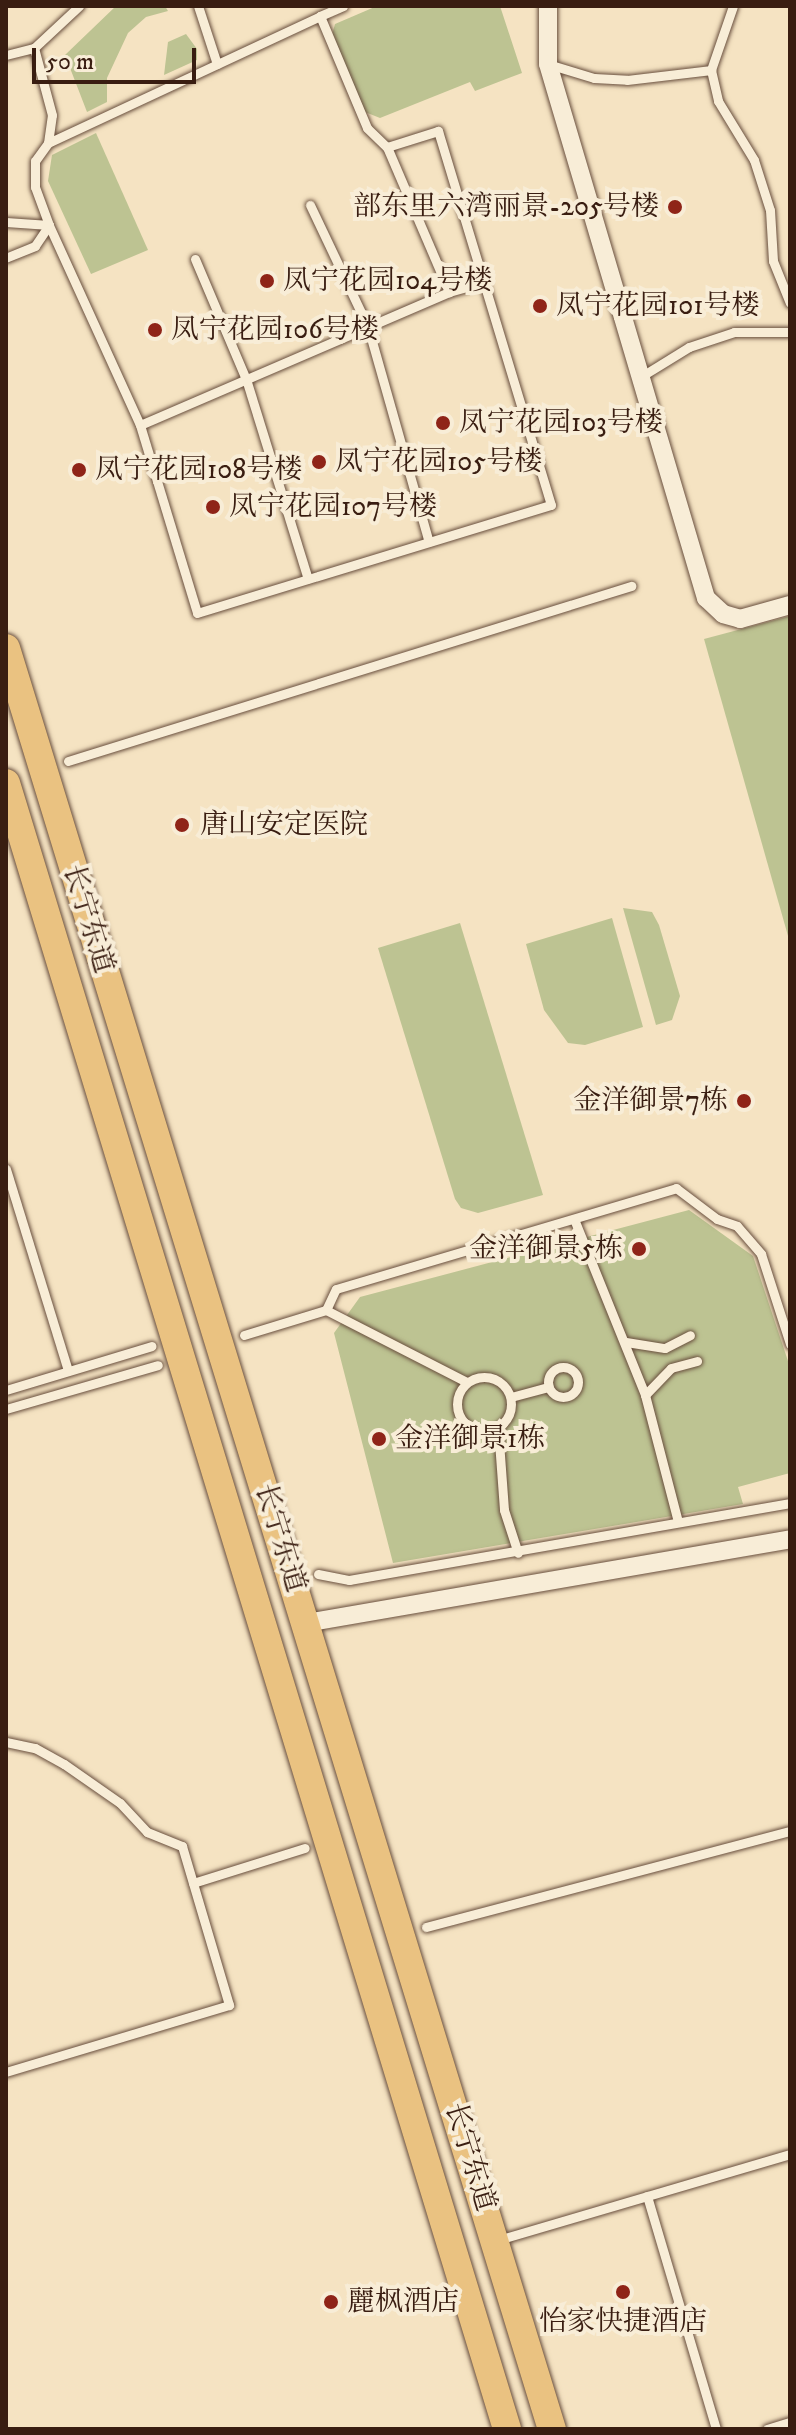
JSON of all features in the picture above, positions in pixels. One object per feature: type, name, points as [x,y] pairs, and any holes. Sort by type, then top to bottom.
[{"type":"main road","name":"长宁东道","points":[[6,648],[552,2429]]},
{"type":"main road","name":"长宁东道","points":[[6,783],[507,2429]]},
{"type":"street","points":[[548,6],[548,64],[706,598],[723,614],[740,619],[790,605]]},
{"type":"street","points":[[306,1623],[790,1539]]},
{"type":"lane","points":[[6,55],[34,48],[79,6]]},
{"type":"lane","points":[[198,6],[217,64]]},
{"type":"lane","points":[[48,143],[343,6]]},
{"type":"lane","points":[[733,6],[711,70],[718,101],[754,160],[770,210],[773,261],[790,303]]},
{"type":"lane","points":[[320,16],[367,128],[387,147],[449,292]]},
{"type":"lane","points":[[34,48],[52,115],[48,143],[35,161],[35,187],[49,225],[140,425],[197,613],[551,505],[438,131],[387,147]]},
{"type":"lane","points":[[548,64],[594,78],[627,80],[711,70]]},
{"type":"lane","points":[[310,205],[368,327],[429,542]]},
{"type":"lane","points":[[6,222],[49,225]]},
{"type":"lane","points":[[6,258],[35,246],[49,225]]},
{"type":"lane","points":[[195,259],[246,379],[308,579]]},
{"type":"lane","points":[[140,425],[449,292],[484,282]]},
{"type":"lane","points":[[642,376],[689,347],[734,332],[790,332]]},
{"type":"lane","points":[[68,761],[631,586]]},
{"type":"lane","points":[[6,1169],[68,1371]]},
{"type":"lane","points":[[326,1310],[336,1289],[676,1188],[717,1219],[737,1226],[761,1254],[790,1344]]},
{"type":"lane","points":[[574,1219],[645,1395],[678,1522]]},
{"type":"lane","points":[[244,1335],[326,1310],[467,1382],[493,1377],[511,1397],[510,1415],[498,1428],[480,1431],[464,1423],[457,1406],[467,1382]]},
{"type":"lane","points":[[626,1342],[665,1348],[690,1335]]},
{"type":"lane","points":[[6,1390],[152,1346]]},
{"type":"lane","points":[[645,1395],[671,1368],[697,1361]]},
{"type":"lane","points":[[6,1409],[158,1365]]},
{"type":"lane","points":[[511,1397],[549,1387]]},
{"type":"lane","points":[[498,1428],[504,1510],[518,1553]]},
{"type":"lane","points":[[318,1574],[349,1580],[518,1553],[790,1503]]},
{"type":"lane","points":[[6,1742],[35,1748],[64,1764],[120,1803],[147,1832],[182,1846],[229,2005],[6,2072]]},
{"type":"lane","points":[[426,1927],[790,1831]]},
{"type":"lane","points":[[193,1883],[305,1848]]},
{"type":"lane","points":[[496,2241],[790,2154]]},
{"type":"lane","points":[[647,2196],[716,2429]]},
{"type":"lane","points":[[767,2429],[790,2422]]},
{"type":"green space","points":[[116,6],[165,6],[168,11],[146,17],[128,33],[107,78],[107,102],[87,112],[65,55]]},
{"type":"green space","points":[[377,6],[500,6],[522,73],[475,91],[470,82],[380,118],[365,112],[332,35],[335,24]]},
{"type":"green space","points":[[186,34],[197,49],[197,60],[164,75],[168,42]]},
{"type":"green space","points":[[96,133],[148,250],[91,274],[48,181],[52,155]]},
{"type":"green space","points":[[790,616],[790,943],[704,639]]},
{"type":"green space","points":[[623,908],[652,912],[659,925],[680,996],[672,1020],[656,1025]]},
{"type":"green space","points":[[612,918],[643,1027],[585,1045],[568,1043],[544,1010],[526,944]]},
{"type":"green space","points":[[460,923],[543,1195],[478,1213],[461,1208],[455,1199],[378,948]]},
{"type":"green space","points":[[689,1210],[753,1256],[790,1367],[790,1473],[738,1487],[743,1504],[393,1563],[334,1333],[360,1297]]},
{"type":"place","name":"部东里六湾丽景-205号楼","points":[[675,207]]},
{"type":"place","name":"凤宁花园104号楼","points":[[267,281]]},
{"type":"place","name":"凤宁花园101号楼","points":[[540,306]]},
{"type":"place","name":"凤宁花园106号楼","points":[[155,330]]},
{"type":"place","name":"凤宁花园103号楼","points":[[443,423]]},
{"type":"place","name":"凤宁花园105号楼","points":[[319,462]]},
{"type":"place","name":"凤宁花园108号楼","points":[[79,470]]},
{"type":"place","name":"凤宁花园107号楼","points":[[213,507]]},
{"type":"place","name":"唐山安定医院","points":[[182,825]]},
{"type":"place","name":"金洋御景7栋","points":[[744,1101]]},
{"type":"place","name":"金洋御景5栋","points":[[639,1249]]},
{"type":"place","name":"金洋御景1栋","points":[[379,1439]]},
{"type":"place","name":"怡家快捷酒店","points":[[623,2292]]},
{"type":"place","name":"麗枫酒店","points":[[331,2302]]}]
